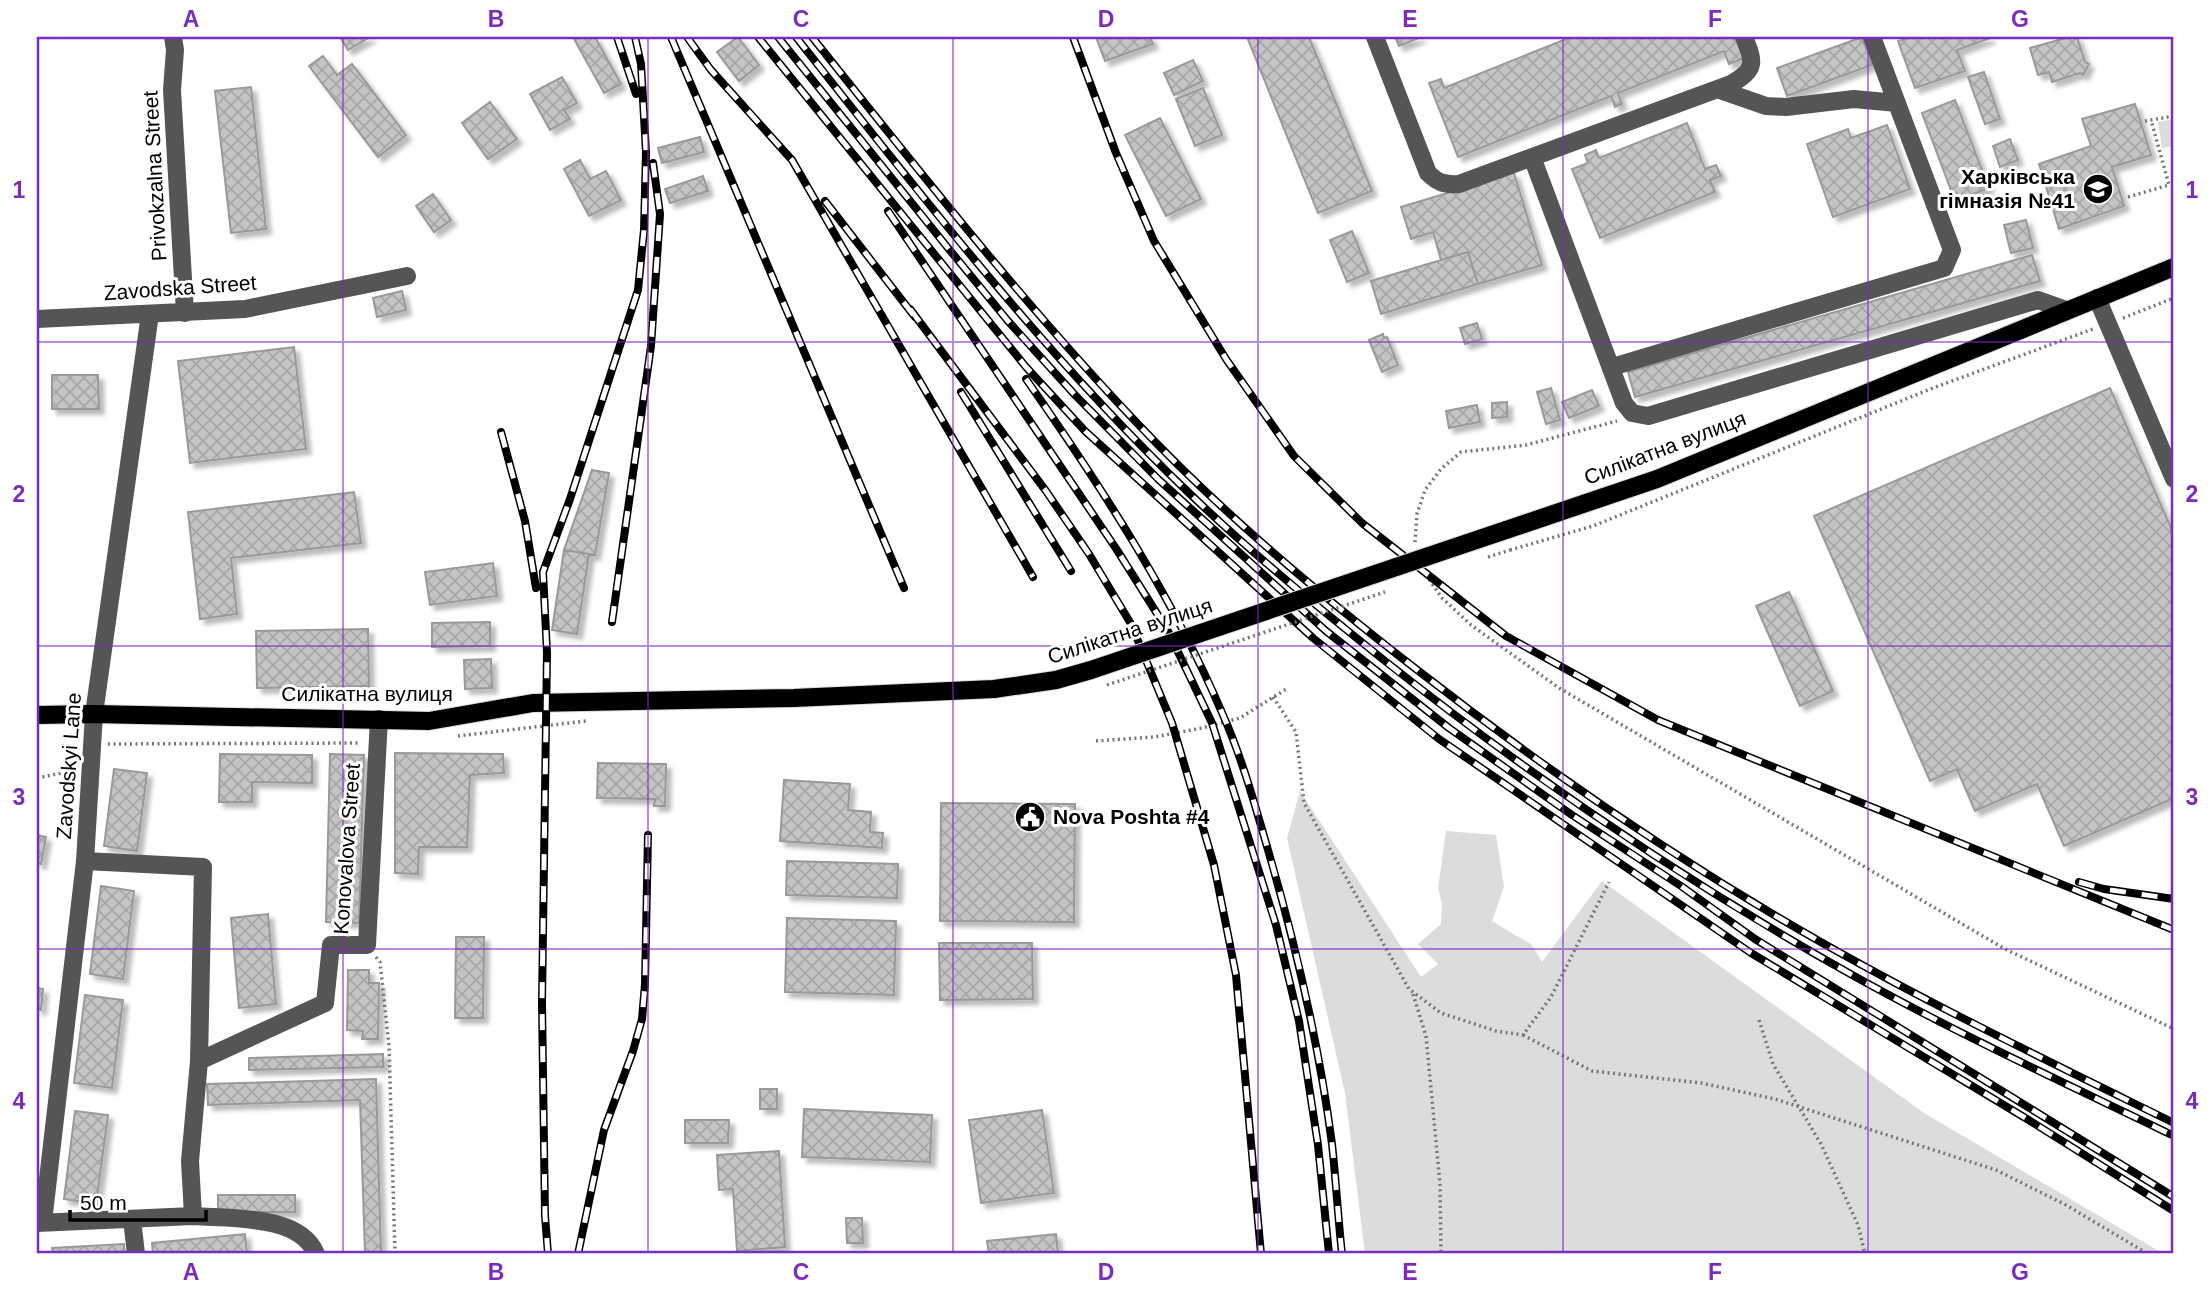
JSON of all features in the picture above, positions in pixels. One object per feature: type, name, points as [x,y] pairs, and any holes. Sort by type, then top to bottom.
[{"type":"main road","name":"Силікатна вулиця","points":[[37,715],[446,719],[536,703],[956,692],[1027,685],[1091,670],[1657,479],[2174,267]]},
{"type":"street","name":"Privokzalna Street","points":[[173,37],[175,50],[172,90],[185,313]]},
{"type":"street","points":[[1375,37],[1428,173],[1437,181],[1448,185],[1459,184],[1717,89],[1742,77],[1751,68],[1752,57],[1744,37]]},
{"type":"street","points":[[1612,367],[1944,268],[1952,250],[1872,37]]},
{"type":"street","points":[[1717,89],[1766,106],[1786,107],[1854,99],[1897,103]]},
{"type":"street","points":[[1532,157],[1624,403],[1632,413],[1648,416],[2038,300],[2066,310]]},
{"type":"street","name":"Zavodska Street","points":[[37,319],[245,309],[407,276]]},
{"type":"street","points":[[2097,298],[2174,479]]},
{"type":"street","name":"Zavodskyi Lane","points":[[40,1223],[85,861],[94,714],[150,314]]},
{"type":"street","name":"Konovalova Street","points":[[199,1061],[325,1003],[331,944],[367,945],[379,719]]},
{"type":"street","points":[[85,861],[203,867],[199,1061],[190,1161],[192,1216]]},
{"type":"street","points":[[40,1223],[192,1216],[280,1224],[311,1243],[316,1254]]},
{"type":"street","points":[[132,1219],[135,1254]]},
{"type":"path","points":[[2145,121],[2174,116]]},
{"type":"path","points":[[2127,197],[2169,185],[2151,120]]},
{"type":"path","points":[[1968,375],[2174,298]]},
{"type":"path","points":[[1415,554],[1417,514],[1425,490],[1441,469],[1461,452],[1526,445],[1600,424],[1648,416]]},
{"type":"path","points":[[1486,557],[1510,550]]},
{"type":"path","points":[[1424,572],[1442,598],[1471,625],[1559,688],[2005,949],[2174,1029]]},
{"type":"path","points":[[1420,580],[1433,575]]},
{"type":"path","points":[[1104,685],[1394,589]]},
{"type":"path","points":[[1096,741],[1154,737],[1240,718],[1288,688]]},
{"type":"path","points":[[1273,697],[1296,732],[1304,803],[1409,989],[1441,1013],[1496,1031],[1523,1034],[1592,1071],[1701,1083],[1797,1105],[1996,1170],[2066,1205],[2148,1254]]},
{"type":"path","points":[[454,736],[593,720]]},
{"type":"path","points":[[37,778],[71,772],[92,744],[378,742]]},
{"type":"path","points":[[1523,1034],[1551,997],[1609,882]]},
{"type":"path","points":[[367,945],[380,962],[389,1046],[395,1254]]},
{"type":"path","points":[[1413,992],[1426,1036],[1440,1184],[1441,1254]]},
{"type":"path","points":[[1759,1020],[1773,1064],[1821,1144],[1858,1225],[1865,1254]]},
{"type":"shaded area","points":[[2174,119],[2174,146],[2162,148],[2158,122]]},
{"type":"shaded area","points":[[1300,791],[1421,977],[1438,964],[1418,944],[1441,924],[1442,904],[1438,888],[1446,831],[1496,835],[1504,887],[1492,921],[1532,945],[1542,962],[1602,881],[1924,1113],[2164,1254],[1365,1254],[1345,1093],[1287,838]]},
{"type":"building","points":[[340,37],[370,37],[348,50]]},
{"type":"building","points":[[573,37],[595,37],[621,84],[604,93]]},
{"type":"building","points":[[738,37],[759,65],[739,81],[717,52]]},
{"type":"building","points":[[1096,37],[1150,37],[1153,44],[1105,61]]},
{"type":"building","points":[[1247,37],[1309,37],[1372,191],[1318,213]]},
{"type":"building","points":[[1395,37],[1421,37],[1399,46]]},
{"type":"building","points":[[1571,37],[1735,37],[1744,58],[1729,64],[1724,51],[1618,93],[1622,104],[1615,107],[1611,96],[1458,157],[1429,83],[1441,79],[1444,88]]},
{"type":"building","points":[[1862,37],[1872,65],[1787,96],[1777,68]]},
{"type":"building","points":[[1910,37],[1990,38],[1957,50],[1965,71],[1915,88],[1898,41]]},
{"type":"building","points":[[2077,37],[2085,62],[2089,64],[2083,75],[2080,73],[2052,82],[2049,72],[2038,75],[2030,48]]},
{"type":"building","points":[[323,56],[337,75],[352,64],[406,135],[378,157],[309,66]]},
{"type":"building","points":[[1193,60],[1203,81],[1174,95],[1164,73]]},
{"type":"building","points":[[1984,72],[2000,119],[1985,124],[1968,77]]},
{"type":"building","points":[[562,77],[577,103],[564,110],[570,119],[550,130],[530,94]]},
{"type":"building","points":[[251,87],[266,229],[231,233],[215,91]]},
{"type":"building","points":[[1203,88],[1222,135],[1195,146],[1176,99]]},
{"type":"building","points":[[1955,100],[1989,188],[1955,201],[1922,113]]},
{"type":"building","points":[[490,102],[517,139],[488,159],[462,123]]},
{"type":"building","points":[[2135,104],[2151,155],[2112,167],[2124,206],[2059,229],[2039,164],[2091,146],[2082,119]]},
{"type":"building","points":[[1160,118],[1201,199],[1166,216],[1125,135]]},
{"type":"building","points":[[1687,123],[1705,169],[1716,165],[1721,176],[1710,180],[1715,192],[1600,238],[1572,169],[1588,163],[1585,155],[1596,150],[1599,158]]},
{"type":"building","points":[[1887,125],[1910,189],[1833,217],[1807,144],[1848,129],[1851,138]]},
{"type":"building","points":[[700,137],[704,152],[662,163],[658,148]]},
{"type":"building","points":[[2010,139],[2018,160],[2000,167],[1993,146]]},
{"type":"building","points":[[580,160],[590,179],[606,171],[621,200],[589,216],[564,169]]},
{"type":"building","points":[[1514,173],[1542,265],[1478,284],[1468,252],[1441,260],[1433,232],[1411,239],[1401,207]]},
{"type":"building","points":[[703,176],[708,191],[670,203],[665,189]]},
{"type":"building","points":[[433,194],[451,220],[434,232],[416,206]]},
{"type":"building","points":[[2026,220],[2033,248],[2011,253],[2004,225]]},
{"type":"building","points":[[1352,231],[1369,273],[1347,282],[1330,240]]},
{"type":"building","points":[[1468,252],[1478,284],[1381,314],[1371,281]]},
{"type":"building","points":[[2032,255],[2040,281],[1635,397],[1628,372]]},
{"type":"building","points":[[402,291],[406,310],[377,317],[373,298]]},
{"type":"building","points":[[1477,323],[1482,339],[1465,344],[1460,328]]},
{"type":"building","points":[[1383,334],[1384,338],[1387,337],[1398,365],[1382,372],[1369,340]]},
{"type":"building","points":[[294,347],[306,449],[190,463],[178,361]]},
{"type":"building","points":[[52,375],[98,375],[99,409],[52,409]]},
{"type":"building","points":[[1551,388],[1560,420],[1546,424],[1537,392]]},
{"type":"building","points":[[2110,388],[2174,535],[2174,798],[2064,846],[2037,784],[1975,811],[1957,769],[1930,781],[1814,516]]},
{"type":"building","points":[[1592,390],[1599,406],[1569,418],[1562,402]]},
{"type":"building","points":[[1507,402],[1507,417],[1492,418],[1492,403]]},
{"type":"building","points":[[1477,405],[1480,422],[1449,428],[1446,411]]},
{"type":"building","points":[[592,470],[609,473],[595,555],[564,550]]},
{"type":"building","points":[[354,492],[361,543],[231,558],[237,614],[200,619],[188,512]]},
{"type":"building","points":[[564,550],[589,554],[577,634],[552,630]]},
{"type":"building","points":[[493,563],[497,596],[430,605],[425,572]]},
{"type":"building","points":[[1789,592],[1833,691],[1800,706],[1756,606]]},
{"type":"building","points":[[490,622],[490,646],[432,647],[432,623]]},
{"type":"building","points":[[368,629],[369,686],[257,688],[256,631]]},
{"type":"building","points":[[491,659],[492,688],[465,689],[464,660]]},
{"type":"building","points":[[395,753],[503,754],[504,773],[470,775],[467,847],[419,847],[418,874],[395,873]]},
{"type":"building","points":[[220,754],[312,755],[312,783],[252,782],[252,802],[219,802]]},
{"type":"building","points":[[330,754],[364,755],[359,923],[326,922]]},
{"type":"building","points":[[598,763],[666,764],[665,806],[654,806],[655,799],[597,798]]},
{"type":"building","points":[[114,769],[147,773],[137,851],[104,846]]},
{"type":"building","points":[[784,780],[850,784],[848,810],[871,812],[870,832],[883,833],[882,848],[780,841]]},
{"type":"building","points":[[941,803],[1075,804],[1074,922],[940,921]]},
{"type":"building","points":[[37,835],[46,837],[41,864],[37,863]]},
{"type":"building","points":[[787,861],[898,864],[897,898],[786,895]]},
{"type":"building","points":[[101,886],[134,891],[123,979],[90,974]]},
{"type":"building","points":[[268,914],[276,1004],[239,1008],[231,918]]},
{"type":"building","points":[[787,918],[896,921],[894,995],[785,992]]},
{"type":"building","points":[[456,937],[484,937],[483,1018],[455,1018]]},
{"type":"building","points":[[939,943],[1032,943],[1033,999],[940,1000]]},
{"type":"building","points":[[348,970],[369,970],[369,983],[379,983],[378,1039],[362,1039],[363,1031],[347,1030]]},
{"type":"building","points":[[37,988],[43,989],[41,1010],[37,1009]]},
{"type":"building","points":[[85,995],[123,1000],[112,1088],[74,1083]]},
{"type":"building","points":[[383,1054],[383,1067],[249,1070],[249,1058]]},
{"type":"building","points":[[376,1079],[381,1254],[365,1254],[360,1100],[208,1105],[207,1084]]},
{"type":"building","points":[[760,1089],[777,1089],[777,1109],[760,1109]]},
{"type":"building","points":[[804,1109],[932,1115],[930,1162],[802,1157]]},
{"type":"building","points":[[1042,1110],[1054,1193],[981,1203],[969,1120]]},
{"type":"building","points":[[75,1111],[108,1115],[96,1204],[64,1199]]},
{"type":"building","points":[[685,1120],[729,1120],[728,1143],[685,1143]]},
{"type":"building","points":[[779,1151],[785,1247],[737,1251],[733,1189],[719,1190],[717,1155]]},
{"type":"building","points":[[218,1195],[295,1195],[295,1212],[218,1212]]},
{"type":"building","points":[[846,1218],[862,1218],[863,1243],[847,1243]]},
{"type":"building","points":[[245,1234],[247,1254],[153,1254],[152,1243]]},
{"type":"building","points":[[1056,1234],[1058,1254],[989,1254],[987,1241]]},
{"type":"building","points":[[124,1244],[124,1254],[53,1254],[52,1248]]},
{"type":"railway","points":[[617,37],[636,94]]},
{"type":"railway","points":[[548,1254],[542,1002],[547,653],[543,572],[570,499],[638,290],[644,230],[646,152],[641,64],[635,37]]},
{"type":"railway","points":[[671,37],[904,588]]},
{"type":"railway","points":[[687,37],[711,70],[792,160],[1033,577]]},
{"type":"railway","points":[[758,37],[1026,367],[1085,431],[1313,638],[1439,739],[1751,953],[2174,1211]]},
{"type":"railway","points":[[778,37],[1008,321],[1075,395],[1158,479],[1326,631],[1449,728],[1755,939],[2174,1197]]},
{"type":"railway","points":[[796,37],[984,271],[1083,384],[1188,492],[1285,579],[1385,661],[1498,747],[1613,828],[1793,941],[1933,1018],[2174,1136]]},
{"type":"railway","points":[[812,37],[1011,282],[1137,423],[1237,520],[1379,640],[1549,768],[1641,831],[1781,919],[1926,999],[2174,1123]]},
{"type":"railway","points":[[1073,37],[1116,153],[1154,241],[1226,359],[1294,456],[1362,523],[1506,636],[1658,720],[2174,930]]},
{"type":"railway","points":[[612,622],[651,346],[660,214],[653,163]]},
{"type":"railway","points":[[825,201],[915,317]]},
{"type":"railway","points":[[888,211],[1117,550],[1168,631],[1212,723],[1276,925],[1299,1021],[1318,1145],[1329,1254]]},
{"type":"railway","points":[[910,309],[1046,491],[1089,554],[1131,624],[1172,723],[1214,865],[1236,975],[1261,1254]]},
{"type":"railway","points":[[1026,379],[1081,459],[1158,584],[1203,670],[1236,748],[1278,886],[1313,1032],[1332,1144],[1342,1254]]},
{"type":"railway","points":[[961,392],[1071,571]]},
{"type":"railway","points":[[501,432],[525,521],[536,588]]},
{"type":"railway","points":[[578,1254],[604,1130],[642,1019],[648,835]]},
{"type":"railway","points":[[2079,882],[2104,889],[2174,899]]},
{"type":"place","name":"Харківська гімназія №41","points":[[2098,189]]},
{"type":"place","name":"Nova Poshta #4","points":[[1030,817]]}]
